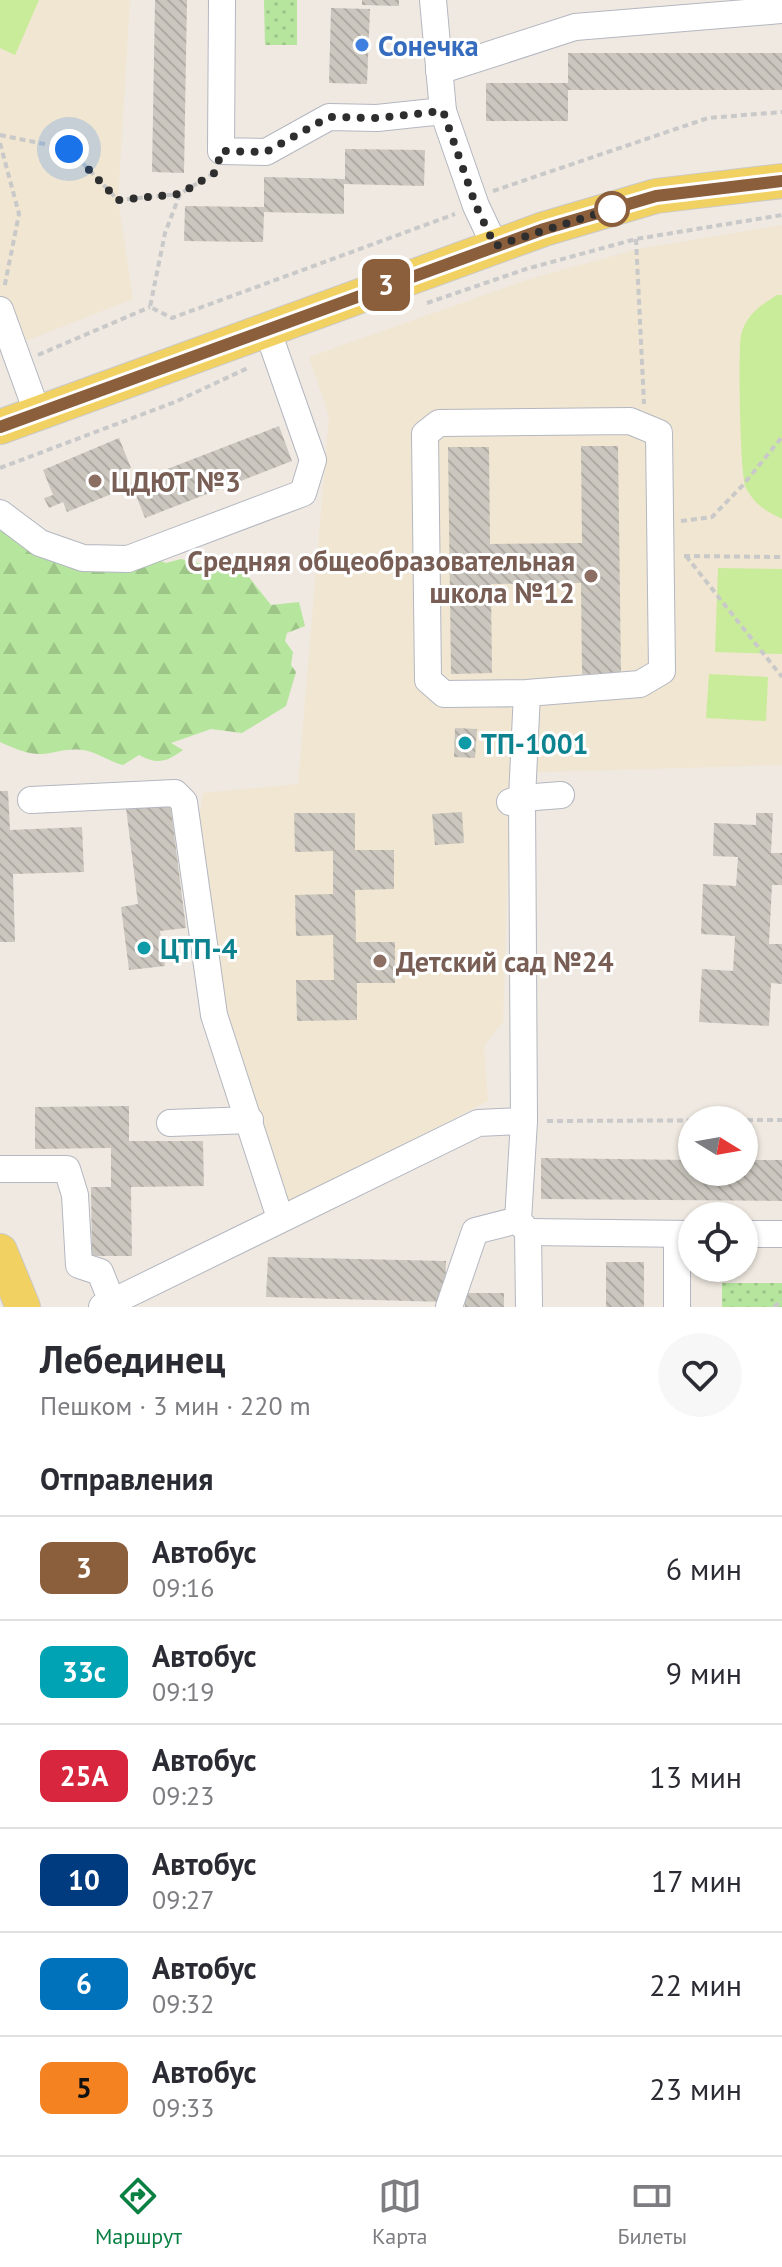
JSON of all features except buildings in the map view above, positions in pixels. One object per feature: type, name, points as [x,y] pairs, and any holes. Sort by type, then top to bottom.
[{"type":"main road","points":[[0,427],[37,412],[271,342],[495,246],[656,196],[782,181]]},
{"type":"main road","points":[[0,1251],[23,1307]]},
{"type":"lane","points":[[222,0],[221,151],[266,152],[329,117],[377,118],[443,111]]},
{"type":"lane","points":[[433,0],[443,111],[476,206],[495,246]]},
{"type":"lane","points":[[439,71],[575,27],[755,5],[782,10]]},
{"type":"lane","points":[[0,310],[37,412]]},
{"type":"lane","points":[[0,513],[40,543],[83,558],[128,559],[303,493],[313,460],[271,342]]},
{"type":"lane","points":[[630,421],[645,425],[659,433],[660,523],[673,556],[662,671],[640,684],[527,693],[444,694],[428,680],[425,434],[439,423],[630,421]]},
{"type":"lane","points":[[527,693],[516,800],[524,1121],[523,1226],[529,1307]]},
{"type":"lane","points":[[31,800],[175,793],[184,802],[214,1015],[280,1218]]},
{"type":"lane","points":[[516,800],[561,795]]},
{"type":"lane","points":[[170,1123],[250,1120]]},
{"type":"lane","points":[[0,1169],[67,1169],[75,1195],[79,1265],[100,1272],[107,1304],[436,1136],[478,1123],[524,1121]]},
{"type":"lane","points":[[449,1307],[475,1231],[523,1226],[678,1234]]},
{"type":"lane","points":[[758,1234],[782,1234]]},
{"type":"lane","points":[[677,1307],[680,1282]]},
{"type":"path","points":[[150,307],[172,318],[476,206],[495,190],[708,118],[782,112]]},
{"type":"path","points":[[0,135],[69,149],[118,200],[180,194],[216,172],[221,151]]},
{"type":"path","points":[[0,143],[19,214],[0,310]]},
{"type":"path","points":[[150,307],[165,233],[180,194]]},
{"type":"path","points":[[423,304],[526,269],[636,239],[782,215]]},
{"type":"path","points":[[636,239],[645,425]]},
{"type":"path","points":[[21,363],[150,307]]},
{"type":"path","points":[[0,468],[175,402],[271,342]]},
{"type":"path","points":[[660,523],[712,517],[782,437]]},
{"type":"path","points":[[673,556],[782,557]]},
{"type":"path","points":[[673,556],[782,677]]},
{"type":"path","points":[[524,1121],[782,1120]]},
{"type":"path","points":[[774,1307],[782,1300]]},
{"type":"shaded area","points":[[0,0],[130,0],[118,200],[133,299],[0,351]]},
{"type":"shaded area","points":[[782,225],[782,765],[511,773],[503,1022],[484,1046],[488,1101],[286,1206],[222,1006],[196,841],[203,793],[298,784],[329,416],[309,357],[530,279],[638,249]]},
{"type":"green space","points":[[0,0],[39,0],[15,55],[0,48]]},
{"type":"green space","points":[[264,0],[297,0],[297,45],[265,45]]},
{"type":"green space","points":[[777,295],[782,295],[782,519],[761,507],[746,488],[740,413],[743,328],[750,316]]},
{"type":"green space","points":[[0,518],[39,546],[153,558],[166,563],[181,559],[225,570],[236,568],[245,572],[271,605],[299,602],[305,626],[287,633],[285,641],[293,652],[291,665],[296,672],[286,706],[242,733],[211,729],[171,743],[183,750],[162,761],[139,755],[123,765],[88,751],[37,754],[0,742]]},
{"type":"green space","points":[[718,568],[782,569],[782,654],[715,652]]},
{"type":"green space","points":[[709,674],[768,677],[766,721],[706,718]]},
{"type":"green space","points":[[722,1283],[782,1283],[782,1307],[722,1307]]},
{"type":"bus line","name":"3","points":[[0,427],[544,229],[656,196],[782,181]]},
{"type":"place","name":"Сонечка","points":[[362,45]]},
{"type":"place","name":"ЦДЮТ №3","points":[[95,481]]},
{"type":"place","name":"Средняя общеобразовательная школа №12","points":[[591,576]]},
{"type":"place","name":"ТП-1001","points":[[465,743]]},
{"type":"place","name":"ЦТП-4","points":[[144,948]]},
{"type":"place","name":"Детский сад №24","points":[[380,961]]},
{"type":"route","points":[[69,149],[118,200],[180,194],[216,172],[221,151],[266,152],[329,117],[377,118],[443,111],[476,206],[495,246],[612,209]]}]
